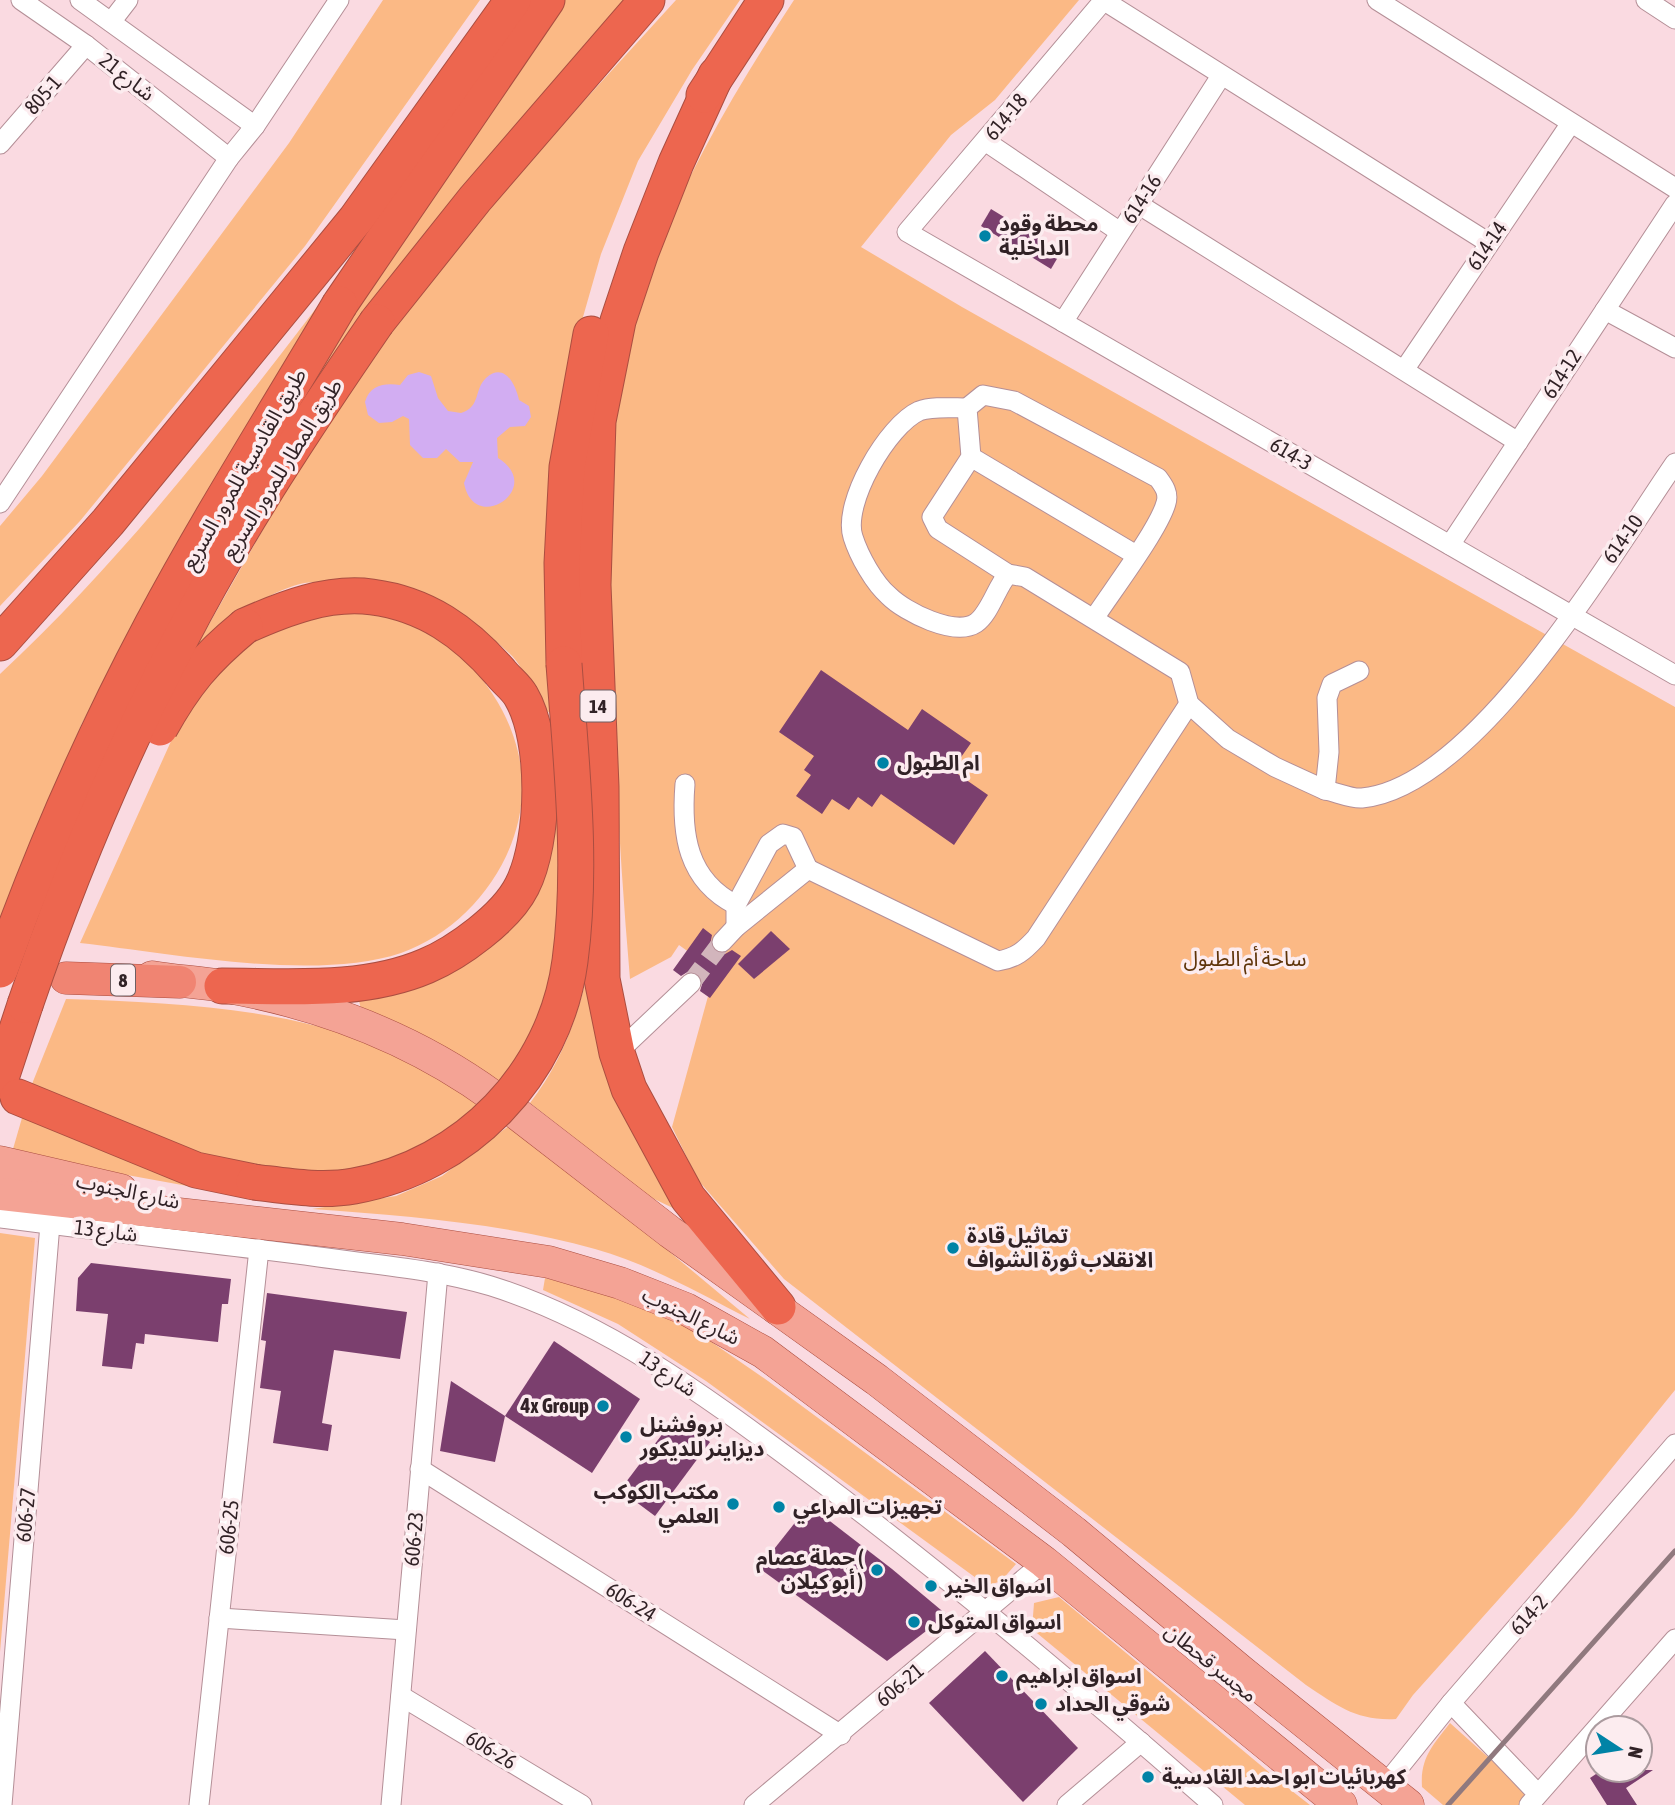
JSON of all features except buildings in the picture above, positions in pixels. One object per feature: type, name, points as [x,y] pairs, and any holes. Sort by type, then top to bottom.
[{"type":"highway","points":[[0,643],[108,523],[356,219],[513,0]]},
{"type":"highway","name":"طريق القادسية للمرور السريع","points":[[0,970],[29,889],[94,739],[153,623],[340,304],[547,0]]},
{"type":"highway","name":"طريق المطار للمرور السريع","points":[[25,1005],[67,886],[180,638],[303,431],[377,322],[475,199],[647,0]]},
{"type":"highway","name":"14","points":[[9,1089],[196,1170],[307,1189],[351,1187],[395,1177],[460,1142],[496,1113],[524,1078],[545,1043],[559,1006],[570,962],[574,913],[574,815],[564,664],[562,563],[567,467],[596,314],[620,243],[716,75],[766,0]]},
{"type":"highway","name":"14","points":[[716,75],[676,163],[641,252],[618,320],[598,421],[593,585],[601,787],[602,979],[617,1053],[629,1089],[688,1198],[778,1307]]},
{"type":"highway","points":[[9,1089],[25,1005],[104,835],[175,700],[204,661],[244,626],[278,611],[324,598],[370,596],[421,608],[466,635],[521,696],[542,780],[535,843],[522,887],[495,919],[461,948],[425,967],[341,985],[222,986]]},
{"type":"highway","name":"8","points":[[68,971],[180,982]]},
{"type":"main road","points":[[180,982],[222,986],[340,1014],[446,1064],[505,1105],[670,1232],[778,1307],[1045,1510],[1385,1800]]},
{"type":"main road","name":"شارع الجنوب","points":[[0,1162],[298,1227]]},
{"type":"main road","name":"شارع الجنوب","points":[[0,1194],[298,1227],[549,1262],[620,1283],[686,1309],[763,1352],[1034,1554]]},
{"type":"main road","name":"مجسر قحطان","points":[[1045,1510],[1162,1631]]},
{"type":"main road","points":[[1034,1554],[1341,1805]]},
{"type":"main road","name":"مجسر قحطان","points":[[1034,1554],[1162,1631],[1385,1800]]},
{"type":"street","name":"شارع 21","points":[[21,0],[86,45],[229,158]]},
{"type":"street","name":"شارع 21","points":[[80,0],[254,126]]},
{"type":"street","points":[[111,22],[128,0]]},
{"type":"street","points":[[0,503],[229,158],[254,126],[339,0]]},
{"type":"street","points":[[1103,0],[1489,243]]},
{"type":"street","name":"614-18","points":[[907,232],[1103,0]]},
{"type":"street","points":[[1377,0],[1675,188]]},
{"type":"street","points":[[1646,0],[1675,19]]},
{"type":"street","name":"805-1","points":[[0,144],[86,45]]},
{"type":"street","name":"614-16","points":[[1063,322],[1221,76]]},
{"type":"street","name":"614-14","points":[[1404,370],[1571,122]]},
{"type":"street","points":[[985,142],[1120,232]]},
{"type":"street","points":[[1138,204],[1518,442]]},
{"type":"street","name":"614-12","points":[[1450,545],[1675,204]]},
{"type":"street","name":"614-3","points":[[907,232],[1675,675]]},
{"type":"street","points":[[1605,310],[1675,348]]},
{"type":"street","points":[[1008,575],[977,622],[962,629],[933,622],[888,596],[863,560],[852,534],[855,503],[873,460],[903,421],[922,410],[967,408],[983,395],[1014,401],[1158,478],[1166,489],[1166,503],[1095,617]]},
{"type":"street","points":[[736,927],[736,905],[769,844],[783,834],[793,837],[808,869],[998,961],[1011,959],[1023,952],[1036,938],[1189,704],[1180,672],[1095,617],[1025,576],[1008,575],[938,529],[932,517],[971,457],[967,408]]},
{"type":"street","points":[[971,457],[1136,555]]},
{"type":"street","name":"614-10","points":[[1189,704],[1245,751],[1325,790],[1359,798],[1390,791],[1438,765],[1487,720],[1521,682],[1571,615],[1675,463]]},
{"type":"street","points":[[1325,790],[1329,752],[1327,698],[1332,684],[1359,671]]},
{"type":"street","points":[[685,784],[682,816],[690,851],[701,880],[714,894],[736,905]]},
{"type":"street","points":[[722,942],[736,927],[808,869]]},
{"type":"street","points":[[617,1053],[691,983]]},
{"type":"street","name":"شارع 13","points":[[0,1218],[438,1273],[533,1300],[623,1344],[775,1447],[986,1612],[1213,1805]]},
{"type":"street","name":"606-27","points":[[2,1805],[50,1224]]},
{"type":"street","name":"606-25","points":[[199,1805],[259,1250]]},
{"type":"street","name":"606-23","points":[[391,1805],[438,1273]]},
{"type":"street","name":"614-2","points":[[1385,1800],[1451,1703],[1630,1500],[1675,1444]]},
{"type":"street","name":"606-24","points":[[420,1469],[841,1735]]},
{"type":"street","name":"606-21","points":[[754,1805],[986,1612],[1034,1554]]},
{"type":"street","points":[[219,1618],[406,1630]]},
{"type":"street","points":[[1451,1703],[1533,1799],[1675,1639]]},
{"type":"street","name":"606-26","points":[[401,1696],[582,1805]]},
{"type":"street","points":[[1067,1805],[1141,1742]]},
{"type":"green space","points":[[383,0],[480,0],[305,246],[80,521],[0,606],[0,526],[42,476],[289,143]]},
{"type":"green space","points":[[562,0],[629,0],[241,491],[335,339]]},
{"type":"green space","points":[[676,0],[740,0],[692,70],[638,161],[601,254],[573,352],[555,717],[540,703],[516,660],[470,621],[431,599],[388,586],[337,582],[300,584],[258,602],[196,647],[330,412],[447,251]]},
{"type":"green space","name":"ساحة أم الطبول","points":[[794,0],[1079,0],[995,100],[951,135],[861,247],[962,307],[1675,707],[1675,1390],[1574,1515],[1413,1695],[1396,1719],[1358,1715],[1338,1706],[1306,1685],[784,1279],[698,1180],[672,1127],[715,971],[679,945],[671,957],[630,979],[616,782],[608,588],[611,440],[622,367],[634,318],[669,222],[715,130]]},
{"type":"green space","points":[[388,214],[214,490],[82,723],[0,918],[0,674],[54,621],[155,510],[250,393]]},
{"type":"green space","points":[[307,613],[380,613],[422,624],[448,642],[486,684],[510,728],[518,752],[522,784],[520,815],[511,845],[497,874],[478,900],[455,922],[429,940],[401,953],[366,961],[327,965],[242,963],[80,943],[177,728],[215,670],[263,631]]},
{"type":"green space","points":[[555,789],[562,789],[566,910],[536,1033],[498,1085],[361,1009],[359,1001],[363,996],[458,968]]},
{"type":"green space","points":[[592,957],[624,1108],[643,1152],[675,1209],[650,1197],[530,1103],[562,1051],[582,996]]},
{"type":"green space","points":[[66,999],[198,1006],[283,1018],[325,1028],[409,1058],[484,1100],[434,1138],[397,1157],[358,1171],[299,1175],[260,1171],[220,1162],[141,1135],[30,1089]]},
{"type":"green space","points":[[24,1111],[237,1195],[116,1173],[13,1149]]},
{"type":"green space","points":[[514,1122],[750,1319],[635,1263],[560,1240],[454,1222],[312,1209],[396,1196],[442,1176]]},
{"type":"green space","points":[[0,1233],[35,1238],[0,1652]]},
{"type":"green space","points":[[545,1278],[620,1296],[697,1332],[768,1381],[1016,1564],[1001,1581],[987,1586],[706,1381],[618,1324],[543,1290]]},
{"type":"green space","points":[[1059,1597],[1310,1805],[1245,1805],[1032,1629],[1034,1603]]},
{"type":"green space","points":[[1450,1723],[1529,1794],[1521,1805],[1443,1805],[1422,1787],[1425,1760]]},
{"type":"shaded area","points":[[419,372],[431,376],[438,398],[448,411],[461,413],[472,407],[482,382],[493,373],[499,372],[512,382],[519,400],[529,406],[531,417],[525,426],[510,427],[497,438],[498,458],[511,470],[514,482],[511,493],[503,502],[480,506],[470,498],[464,483],[473,462],[460,462],[446,449],[437,458],[423,458],[410,445],[409,419],[403,416],[392,422],[379,423],[368,415],[365,402],[370,392],[383,385],[400,385],[408,375]]},
{"type":"tunnel","points":[[691,983],[722,942]]},
{"type":"railway","points":[[1448,1805],[1675,1551]]},
{"type":"place","name":"محطة وقود الداخلية","points":[[985,236]]},
{"type":"place","name":"ام الطبول","points":[[883,763]]},
{"type":"place","name":"تماثيل قادة الانقلاب ثورة الشواف","points":[[953,1248]]},
{"type":"place","name":"4x Group","points":[[603,1406]]},
{"type":"place","name":"بروفشنل ديزاينر للديكور","points":[[626,1437]]},
{"type":"place","name":"مكتب الكوكب العلمي","points":[[733,1504]]},
{"type":"place","name":"تجهيزات المراعي","points":[[779,1507]]},
{"type":"place","name":"جملة عصام ( أبو كيلان )","points":[[877,1570]]},
{"type":"place","name":"اسواق الخير","points":[[931,1586]]},
{"type":"place","name":"اسواق المتوكل","points":[[914,1622]]},
{"type":"place","name":"اسواق ابراهيم","points":[[1002,1676]]},
{"type":"place","name":"شوقي الحداد","points":[[1041,1704]]},
{"type":"place","name":"كهربائيات ابو احمد القادسية","points":[[1148,1777]]}]
